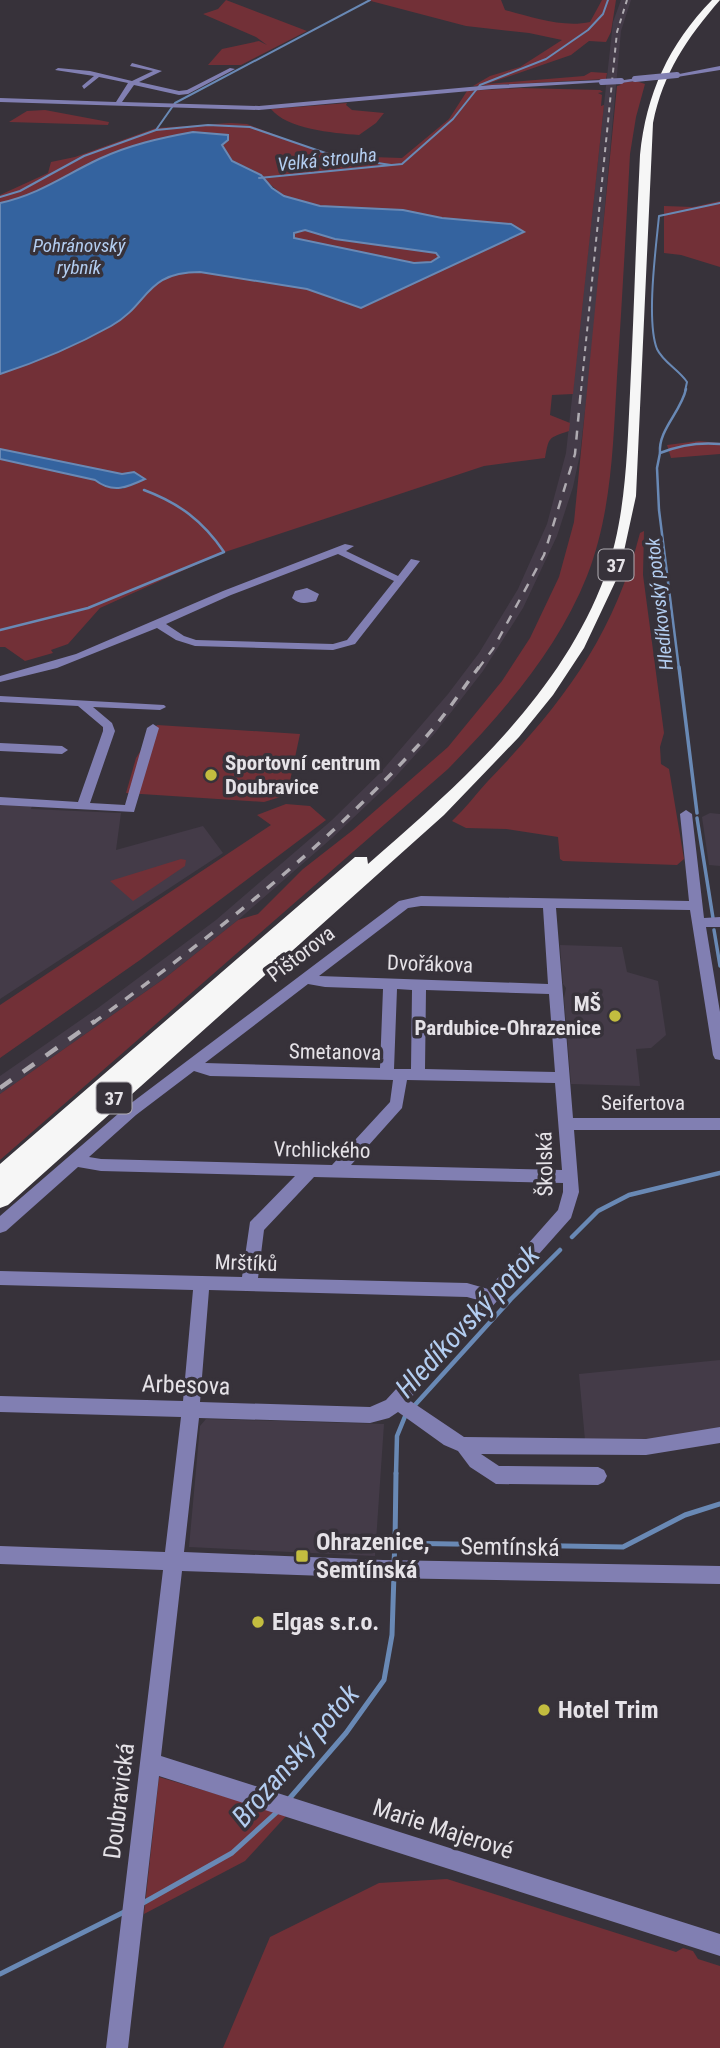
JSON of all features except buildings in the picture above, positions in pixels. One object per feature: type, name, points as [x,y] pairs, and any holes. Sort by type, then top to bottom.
[{"type":"highway","name":"37","points":[[600,570],[615,519],[619,488],[637,155],[642,117],[650,87],[667,52],[708,0]]},
{"type":"highway","name":"37","points":[[0,1199],[450,800],[527,718],[572,656],[603,598],[615,565],[631,499],[645,174],[652,111],[656,93],[675,52],[699,18],[716,0]]},
{"type":"highway","name":"37","points":[[0,1177],[459,773],[516,710],[569,635],[586,602]]},
{"type":"street","points":[[118,104],[133,83],[159,71],[132,65]]},
{"type":"street","points":[[0,100],[293,107],[477,88],[635,79],[720,68]]},
{"type":"street","points":[[58,70],[186,92],[232,69]]},
{"type":"street","points":[[84,87],[98,75]]},
{"type":"street","points":[[0,679],[130,638],[211,600],[290,583],[344,548],[400,580]]},
{"type":"street","points":[[159,624],[185,640],[200,644],[333,647],[351,642],[415,561]]},
{"type":"street","points":[[0,699],[160,707]]},
{"type":"street","points":[[81,703],[109,728],[83,806]]},
{"type":"street","points":[[0,801],[130,809],[153,728]]},
{"type":"street","points":[[0,747],[62,750]]},
{"type":"street","points":[[686,814],[696,906],[720,1055]]},
{"type":"street","name":"Pištorova","points":[[0,1226],[74,1160],[191,1065],[404,904],[421,901],[696,906]]},
{"type":"street","name":"Školská","points":[[370,1415],[405,1408],[489,1296],[562,1218],[571,1199],[549,903]]},
{"type":"street","points":[[699,923],[720,922]]},
{"type":"street","name":"Dvořákova","points":[[304,978],[325,982],[556,989]]},
{"type":"street","points":[[336,1171],[397,1104],[390,984]]},
{"type":"street","points":[[418,1075],[419,985]]},
{"type":"street","name":"Smetanova","points":[[191,1065],[210,1070],[562,1078]]},
{"type":"street","name":"Seifertova","points":[[567,1124],[720,1124]]},
{"type":"street","name":"Vrchlického","points":[[74,1160],[101,1165],[570,1177]]},
{"type":"street","points":[[249,1284],[256,1227],[310,1171]]},
{"type":"street","name":"Mrštíků","points":[[0,1278],[467,1290],[489,1296]]},
{"type":"street","points":[[173,1561],[191,1409],[202,1283]]},
{"type":"street","name":"Arbesova","points":[[0,1404],[370,1415]]},
{"type":"street","points":[[405,1408],[450,1439],[464,1445],[646,1447],[720,1435]]},
{"type":"street","points":[[464,1445],[477,1461],[496,1475],[598,1476]]},
{"type":"street","name":"Semtínská","points":[[0,1555],[383,1569],[720,1575]]},
{"type":"street","name":"Doubravická","points":[[117,2048],[173,1561]]},
{"type":"street","name":"Marie Majerové","points":[[150,1763],[720,1945]]},
{"type":"shaded area","points":[[226,0],[307,31],[241,65],[208,65],[222,49],[259,41],[267,45],[256,37],[203,14],[218,9]]},
{"type":"shaded area","points":[[367,0],[501,0],[505,10],[569,24],[590,22],[602,0],[616,0],[611,32],[606,42],[589,41],[571,55],[487,84],[584,76],[591,72],[607,73],[606,79],[473,86],[490,76],[520,67],[562,40],[529,33],[466,26]]},
{"type":"shaded area","points":[[621,0],[631,0],[621,31],[580,454],[573,487],[557,536],[523,608],[483,671],[435,733],[389,784],[332,838],[238,920],[165,978],[0,1094],[0,1076],[98,1008],[216,920],[332,820],[381,772],[448,694],[479,653],[518,589],[547,524],[566,453],[613,22]]},
{"type":"shaded area","points":[[636,81],[645,84],[630,154],[610,478],[595,552],[587,576],[561,630],[509,702],[448,769],[0,1160],[0,1094],[165,978],[238,920],[258,914],[303,869],[353,830],[448,747],[502,681],[530,638],[559,577],[574,522],[617,86],[621,85],[617,83]]},
{"type":"shaded area","points":[[521,88],[600,90],[603,92],[598,93],[602,95],[601,106],[604,105],[573,394],[552,395],[550,415],[570,423],[569,431],[551,439],[545,458],[484,466],[222,553],[100,608],[68,644],[51,650],[53,653],[25,661],[5,647],[0,647],[0,459],[57,470],[123,489],[134,472],[122,474],[0,449],[0,374],[56,353],[111,326],[158,283],[182,273],[200,272],[307,289],[335,299],[369,305],[482,249],[511,240],[403,210],[320,206],[284,196],[253,170],[232,161],[222,145],[227,135],[177,135],[145,142],[98,160],[32,195],[0,203],[0,195],[48,173],[51,162],[75,157],[156,128],[247,124],[305,146],[341,156],[402,158],[449,119],[467,91]]},
{"type":"shaded area","points":[[347,103],[352,110],[384,113],[376,123],[359,135],[299,125],[278,116],[271,109]]},
{"type":"shaded area","points":[[45,110],[109,122],[108,125],[9,122],[27,111]]},
{"type":"shaded area","points":[[720,201],[720,267],[681,255],[664,253],[664,206],[693,207]]},
{"type":"shaded area","points":[[305,230],[335,239],[436,253],[439,257],[431,262],[414,263],[294,238],[294,234]]},
{"type":"shaded area","points":[[699,441],[720,443],[720,454],[671,458],[667,445]]},
{"type":"shaded area","points":[[644,531],[643,575],[664,733],[660,747],[661,764],[669,769],[684,859],[677,865],[563,861],[560,859],[558,837],[506,829],[466,828],[452,821],[539,725],[582,668],[615,605],[640,533]]},
{"type":"shaded area","name":"Sportovní centrum Doubravice","points":[[157,725],[300,734],[287,795],[264,802],[126,793],[136,758]]},
{"type":"shaded area","points":[[0,804],[32,806],[31,809],[121,813],[116,850],[203,826],[223,853],[0,999]]},
{"type":"shaded area","points":[[286,804],[310,806],[326,820],[140,960],[0,1058],[0,1005],[271,825],[257,815]]},
{"type":"shaded area","points":[[710,813],[720,814],[720,866],[709,865],[702,817]]},
{"type":"shaded area","points":[[181,859],[186,860],[185,866],[133,901],[110,881]]},
{"type":"shaded area","name":"MŠ Pardubice-Ohrazenice","points":[[560,945],[622,947],[627,972],[658,981],[666,1035],[651,1048],[636,1049],[640,1086],[571,1084],[564,998],[566,988],[563,984]]},
{"type":"shaded area","points":[[720,1360],[720,1429],[649,1442],[585,1440],[579,1374]]},
{"type":"shaded area","points":[[206,1419],[384,1424],[375,1556],[189,1547],[200,1426]]},
{"type":"shaded area","points":[[159,1777],[287,1815],[245,1861],[144,1914]]},
{"type":"shaded area","points":[[447,1879],[676,1952],[683,1948],[693,1951],[698,1959],[720,1966],[720,2048],[223,2048],[270,1937],[379,1883]]},
{"type":"water","name":"Pohránovský rybník","points":[[193,132],[228,135],[228,140],[222,145],[232,161],[261,175],[272,188],[284,196],[320,206],[403,210],[442,218],[511,224],[524,232],[361,308],[307,289],[200,272],[182,273],[158,283],[124,317],[111,326],[57,353],[0,374],[0,203],[39,190],[122,150],[145,142]],"holes":[[[305,230],[335,239],[436,253],[439,257],[431,262],[414,263],[294,238],[294,233]]]},
{"type":"water","points":[[0,449],[122,474],[134,472],[145,479],[126,487],[108,487],[95,480],[0,459]]},
{"type":"waterway","points":[[156,130],[175,103],[370,0]]},
{"type":"waterway","name":"Velká strouha","points":[[259,178],[402,164],[453,119],[480,85],[546,59],[588,30],[603,14],[608,0]]},
{"type":"waterway","points":[[156,130],[208,125],[250,127],[337,157],[391,165]]},
{"type":"waterway","points":[[0,197],[20,191],[84,156],[156,130]]},
{"type":"waterway","points":[[685,391],[687,382],[660,354],[654,337],[653,284],[659,216],[720,203]]},
{"type":"waterway","points":[[660,453],[666,429],[686,389]]},
{"type":"waterway","name":"Hledíkovský potok","points":[[660,453],[690,445],[720,444]]},
{"type":"waterway","name":"Hledíkovský potok","points":[[660,453],[657,468],[659,510],[679,669]]},
{"type":"waterway","name":"Velká strouha","points":[[0,630],[88,608],[224,552],[208,531],[189,514],[144,490]]},
{"type":"waterway","name":"Hledíkovský potok","points":[[679,667],[697,813]]},
{"type":"waterway","name":"Hledíkovský potok","points":[[697,818],[713,918]]},
{"type":"waterway","name":"Hledíkovský potok","points":[[714,930],[720,966]]},
{"type":"waterway","name":"Hledíkovský potok","points":[[572,1237],[598,1211],[629,1195],[720,1173]]},
{"type":"waterway","name":"Hledíkovský potok","points":[[414,1406],[511,1299],[560,1250]]},
{"type":"waterway","name":"Hledíkovský potok","points":[[396,1474],[397,1436],[406,1414]]},
{"type":"waterway","name":"Hledíkovský potok","points":[[395,1543],[396,1473]]},
{"type":"waterway","name":"Brozanský potok","points":[[395,1543],[623,1547],[685,1515],[720,1504]]},
{"type":"waterway","name":"Brozanský potok","points":[[394,1563],[395,1543]]},
{"type":"waterway","name":"Brozanský potok","points":[[289,1799],[346,1733],[384,1680],[392,1635],[394,1574]]},
{"type":"waterway","name":"Brozanský potok","points":[[143,1903],[232,1853],[277,1812]]},
{"type":"waterway","name":"Brozanský potok","points":[[0,1974],[126,1911]]},
{"type":"railway","points":[[581,391],[617,32],[627,0]]},
{"type":"railway","points":[[478,669],[493,649],[544,555],[575,454],[581,389]]},
{"type":"railway","points":[[93,1023],[181,958],[307,854],[424,739],[479,667]]},
{"type":"railway","points":[[0,1088],[95,1021]]},
{"type":"place","name":"Sportovní centrum Doubravice","points":[[211,775]]},
{"type":"place","name":"MŠ Pardubice-Ohrazenice","points":[[615,1016]]},
{"type":"place","name":"Ohrazenice, Semtínská","points":[[302,1556]]},
{"type":"place","name":"Elgas s.r.o.","points":[[258,1622]]},
{"type":"place","name":"Hotel Trim","points":[[544,1710]]}]
